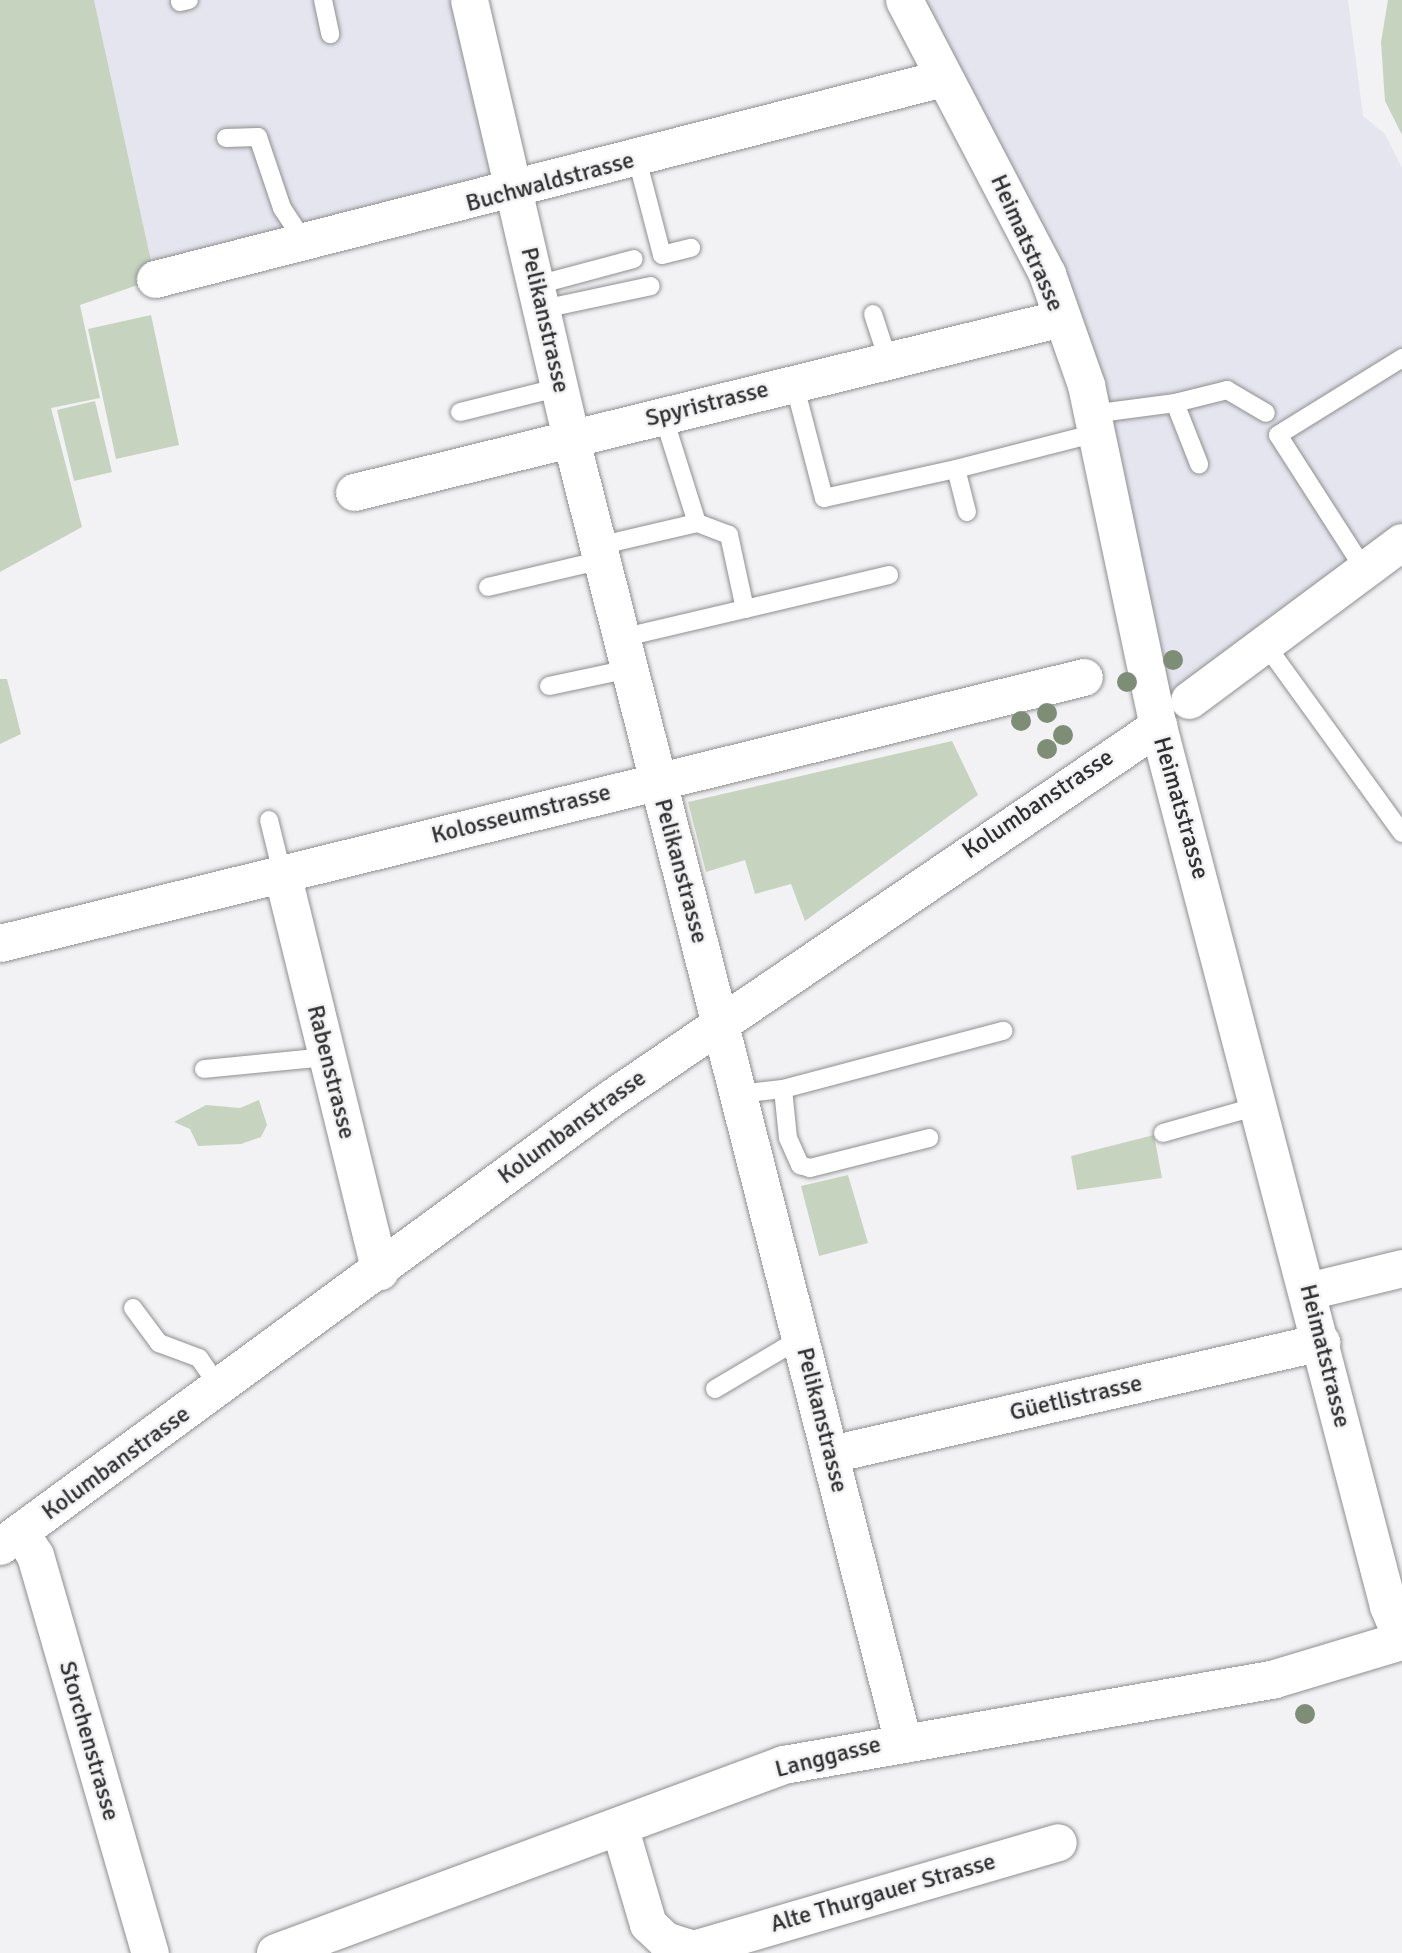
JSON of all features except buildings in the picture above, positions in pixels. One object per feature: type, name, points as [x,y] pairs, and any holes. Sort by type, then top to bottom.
[{"type":"main road","name":"Langgasse","points":[[276,1953],[620,1829],[784,1765],[902,1739],[1275,1679],[1402,1640]]},
{"type":"street","name":"Pelikanstrasse","points":[[469,0],[517,191],[571,440],[902,1739]]},
{"type":"street","name":"Heimatstrasse","points":[[904,0],[1047,274],[1094,423],[1158,726],[1402,1640]]},
{"type":"street","name":"Buchwaldstrasse","points":[[155,279],[517,191],[943,78]]},
{"type":"street","name":"Spyristrasse","points":[[354,492],[1062,318]]},
{"type":"street","points":[[1189,699],[1263,641],[1402,542]]},
{"type":"street","name":"Kolosseumstrasse","points":[[0,943],[657,779],[1084,677]]},
{"type":"street","name":"Kolumbanstrasse","points":[[10,1540],[721,1023],[1158,726]]},
{"type":"street","name":"Rabenstrasse","points":[[282,873],[380,1271]]},
{"type":"street","points":[[1308,1291],[1402,1268]]},
{"type":"street","name":"Güetlistrasse","points":[[831,1454],[1321,1342]]},
{"type":"street","name":"Storchenstrasse","points":[[10,1540],[35,1555],[150,1953]]},
{"type":"street","name":"Alte Thurgauer Strasse","points":[[620,1829],[648,1924],[665,1940],[693,1949],[1058,1842]]},
{"type":"lane","points":[[323,0],[330,34]]},
{"type":"lane","points":[[226,138],[258,137],[282,208],[305,243]]},
{"type":"lane","points":[[636,159],[663,255],[691,248]]},
{"type":"lane","points":[[540,297],[634,259]]},
{"type":"lane","points":[[540,297],[651,286]]},
{"type":"lane","points":[[873,314],[888,360]]},
{"type":"lane","points":[[1364,569],[1278,435],[1402,358]]},
{"type":"lane","points":[[794,383],[824,498],[956,469],[1094,423],[1227,390],[1266,413]]},
{"type":"lane","points":[[460,412],[561,387]]},
{"type":"lane","points":[[1175,403],[1199,464]]},
{"type":"lane","points":[[663,415],[697,523]]},
{"type":"lane","points":[[956,469],[967,512]]},
{"type":"lane","points":[[488,587],[697,523],[729,535],[745,608]]},
{"type":"lane","points":[[549,686],[745,608],[889,575]]},
{"type":"lane","points":[[1263,641],[1402,833]]},
{"type":"lane","points":[[269,820],[282,873]]},
{"type":"lane","points":[[738,1094],[783,1089],[1003,1031]]},
{"type":"lane","points":[[204,1069],[327,1057]]},
{"type":"lane","points":[[783,1089],[789,1138],[800,1165],[810,1168],[929,1139]]},
{"type":"lane","points":[[1163,1133],[1261,1105]]},
{"type":"lane","points":[[133,1308],[159,1343],[199,1358],[220,1388]]},
{"type":"lane","points":[[715,1389],[784,1348],[803,1344]]},
{"type":"shaded area","points":[[94,0],[469,0],[518,191],[155,279]]},
{"type":"shaded area","points":[[915,0],[1348,0],[1363,116],[1385,134],[1402,168],[1402,538],[1158,726],[1086,385]]},
{"type":"green space","points":[[0,0],[94,0],[155,279],[80,305],[100,398],[51,408],[82,527],[0,572]]},
{"type":"green space","points":[[1388,0],[1402,0],[1402,135],[1385,101],[1381,42]]},
{"type":"green space","points":[[151,315],[179,445],[116,459],[88,329]]},
{"type":"green space","points":[[95,401],[112,472],[74,481],[57,410]]},
{"type":"green space","points":[[0,679],[7,679],[21,734],[0,744]]},
{"type":"green space","points":[[952,741],[978,795],[805,921],[791,884],[755,894],[745,860],[706,872],[688,802]]},
{"type":"green space","points":[[259,1100],[267,1125],[261,1137],[241,1144],[198,1146],[190,1129],[174,1122],[206,1105],[240,1108]]},
{"type":"green space","points":[[1154,1135],[1162,1178],[1077,1190],[1071,1156]]},
{"type":"green space","points":[[848,1175],[868,1243],[819,1256],[801,1186]]}]
